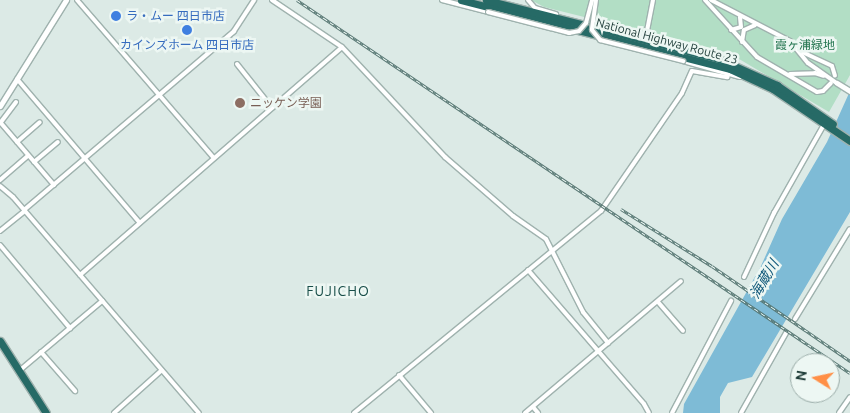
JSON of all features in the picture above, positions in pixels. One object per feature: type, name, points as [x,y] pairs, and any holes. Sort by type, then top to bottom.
[{"type":"highway","name":"National Highway Route 23","points":[[461,0],[714,63],[753,78],[850,135]]},
{"type":"highway","name":"National Highway Route 23","points":[[486,0],[719,59],[777,85],[850,141]]},
{"type":"highway","points":[[0,341],[46,413]]},
{"type":"street","points":[[0,106],[66,0]]},
{"type":"street","points":[[78,0],[214,158]]},
{"type":"street","points":[[0,231],[234,31],[254,0]]},
{"type":"street","points":[[272,0],[342,47],[445,156],[513,216],[546,239],[553,249],[583,312],[608,343]]},
{"type":"street","points":[[442,0],[569,33],[579,31],[586,23],[592,0]]},
{"type":"street","points":[[528,0],[535,8],[598,28]]},
{"type":"street","points":[[596,0],[592,30],[600,40],[729,73],[788,99]]},
{"type":"street","points":[[653,0],[646,26],[650,35],[719,59]]},
{"type":"street","points":[[705,0],[757,58],[817,92],[823,91],[831,84]]},
{"type":"street","points":[[711,0],[790,41],[808,63],[850,91]]},
{"type":"street","points":[[731,30],[741,27],[738,15]]},
{"type":"street","points":[[743,44],[744,30],[759,26]]},
{"type":"street","points":[[80,275],[342,47]]},
{"type":"street","points":[[798,50],[832,66],[835,76]]},
{"type":"street","points":[[237,64],[272,108]]},
{"type":"street","points":[[354,413],[605,207],[691,78],[692,73],[727,77],[729,73]]},
{"type":"street","points":[[786,73],[815,73],[837,83]]},
{"type":"street","points":[[16,79],[140,222]]},
{"type":"street","points":[[16,102],[1,122],[54,185]]},
{"type":"street","points":[[17,142],[40,122]]},
{"type":"street","points":[[744,277],[774,214],[827,123]]},
{"type":"street","points":[[34,162],[58,142]]},
{"type":"street","points":[[0,180],[28,156]]},
{"type":"street","points":[[0,186],[24,210],[199,413]]},
{"type":"street","points":[[795,319],[850,229]]},
{"type":"street","points":[[0,245],[70,328]]},
{"type":"street","points":[[528,270],[598,351],[648,413]]},
{"type":"street","points":[[525,413],[681,281]]},
{"type":"street","points":[[19,371],[102,300]]},
{"type":"street","points":[[672,413],[731,301]]},
{"type":"street","points":[[658,302],[683,331]]},
{"type":"street","points":[[741,413],[786,332]]},
{"type":"street","points":[[41,352],[75,391]]},
{"type":"street","points":[[114,413],[162,370]]},
{"type":"street","points":[[400,375],[431,413]]},
{"type":"street","points":[[839,413],[850,397]]},
{"type":"street","points":[[533,406],[538,413]]},
{"type":"green space","name":"霞ヶ浦緑地","points":[[531,0],[850,0],[850,75],[829,112],[729,53],[544,7]]},
{"type":"water","name":"海蔵川","points":[[850,91],[850,212],[752,377],[728,383],[720,397],[720,413],[683,413],[684,404],[761,266],[782,219],[827,142]]},
{"type":"railway","points":[[297,0],[850,373]]},
{"type":"railway","points":[[621,209],[712,266],[850,361]]},
{"type":"place","name":"ラ・ムー 四日市店","points":[[116,16]]},
{"type":"place","name":"カインズホーム 四日市店","points":[[187,30]]},
{"type":"place","name":"ニッケン学園","points":[[240,103]]},
{"type":"district","name":"FUJICHO","points":[[338,291]]}]
